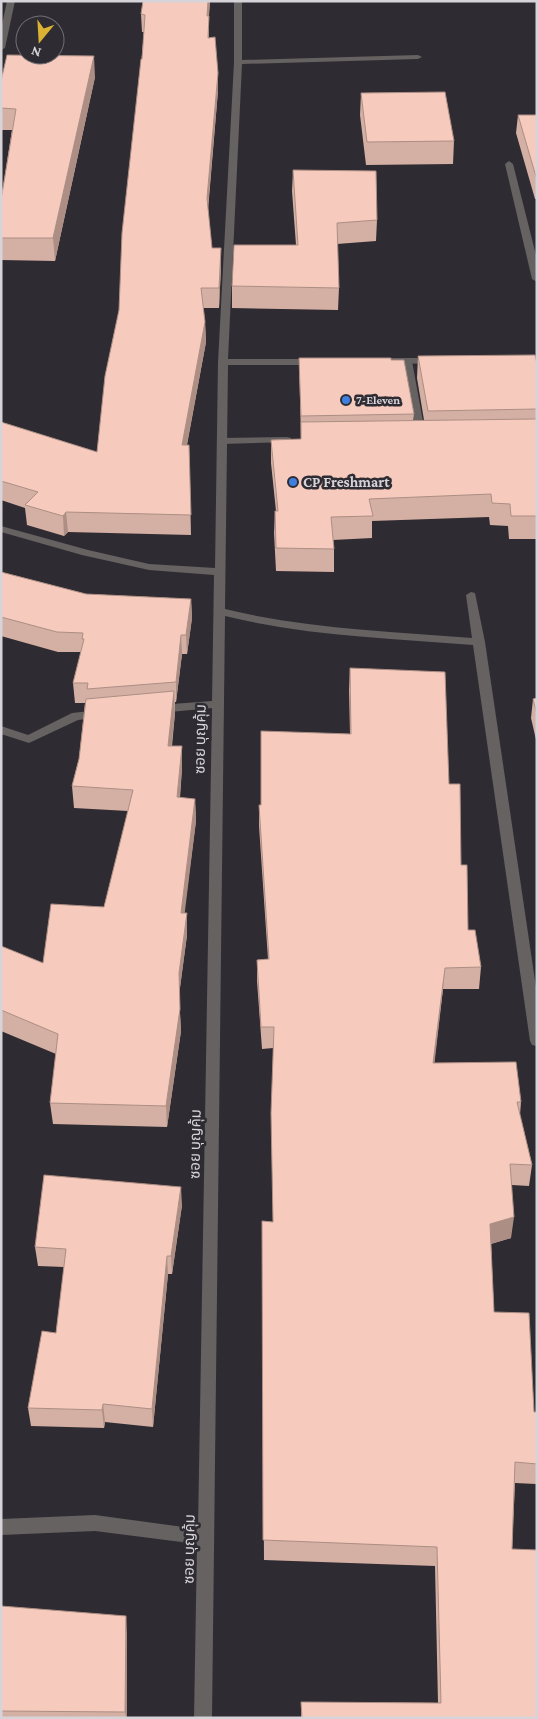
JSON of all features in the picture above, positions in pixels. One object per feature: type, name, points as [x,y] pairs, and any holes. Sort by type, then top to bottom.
[{"type":"street","points":[[1,48],[11,1]]},
{"type":"street","name":"ซอย บุญคุ้ม","points":[[204,1718],[223,362],[238,62],[238,1]]},
{"type":"street","points":[[238,62],[418,57]]},
{"type":"street","points":[[508,164],[537,279]]},
{"type":"street","points":[[407,361],[421,438]]},
{"type":"street","points":[[378,362],[447,361]]},
{"type":"street","points":[[223,362],[329,362]]},
{"type":"street","points":[[222,441],[302,440]]},
{"type":"street","points":[[1,529],[86,553],[149,566],[220,572]]},
{"type":"street","points":[[471,594],[537,1041]]},
{"type":"street","points":[[219,612],[268,624],[478,642]]},
{"type":"street","points":[[151,710],[217,704]]},
{"type":"street","points":[[1,730],[29,739],[76,716],[114,713]]},
{"type":"street","points":[[1,1527],[95,1523],[206,1538]]},
{"type":"building","points":[[143,1],[208,1],[208,38],[215,37],[218,73],[207,198],[212,248],[221,248],[219,288],[201,288],[205,322],[182,445],[189,445],[191,515],[66,512],[63,516],[25,505],[38,492],[1,481],[1,422],[97,452],[105,376],[119,310],[122,233],[142,59],[145,15],[141,14]]},
{"type":"building","points":[[7,55],[15,55],[15,65],[65,65],[65,56],[94,56],[53,238],[1,238],[1,200],[16,109],[1,108],[1,81]]},
{"type":"building","points":[[445,92],[454,141],[367,142],[361,93]]},
{"type":"building","points":[[518,115],[537,115],[537,180]]},
{"type":"building","points":[[293,170],[376,171],[377,220],[337,223],[339,288],[232,286],[234,245],[298,245]]},
{"type":"building","points":[[535,355],[537,364],[537,409],[428,411],[418,356]]},
{"type":"building","points":[[299,358],[391,358],[391,360],[404,360],[414,414],[301,416]]},
{"type":"building","points":[[537,419],[537,516],[511,516],[510,504],[492,503],[491,494],[369,499],[373,516],[331,517],[334,549],[276,548],[275,511],[278,511],[271,440],[301,439],[301,422]]},
{"type":"building","points":[[1,572],[86,594],[191,599],[186,635],[181,635],[176,682],[87,689],[88,683],[73,683],[84,639],[82,639],[83,633],[57,632],[1,617]]},
{"type":"building","points":[[350,668],[445,672],[449,784],[460,784],[461,865],[467,865],[468,930],[475,930],[481,967],[445,968],[433,1063],[516,1062],[521,1102],[517,1102],[532,1165],[510,1164],[514,1217],[490,1224],[494,1312],[529,1313],[534,1412],[537,1412],[537,1464],[515,1462],[512,1549],[537,1550],[537,1718],[302,1718],[301,1702],[441,1703],[437,1547],[263,1540],[262,1221],[273,1222],[271,1113],[274,1027],[261,1027],[257,960],[269,959],[259,805],[261,805],[261,731],[351,734]]},
{"type":"building","points":[[174,691],[168,746],[182,746],[177,797],[195,799],[181,913],[187,913],[179,973],[180,1009],[166,1106],[50,1103],[58,1034],[1,1010],[1,946],[43,963],[51,904],[104,907],[133,790],[72,786],[79,759],[86,699]]},
{"type":"building","points":[[537,698],[537,714],[533,699]]},
{"type":"building","points":[[44,1175],[181,1187],[171,1256],[167,1256],[152,1409],[103,1404],[102,1410],[28,1408],[42,1331],[56,1333],[66,1249],[35,1247]]},
{"type":"building","points":[[1,1606],[126,1616],[125,1712],[1,1711]]},
{"type":"place","name":"7-Eleven","points":[[346,400]]},
{"type":"place","name":"CP Freshmart","points":[[293,482]]}]
